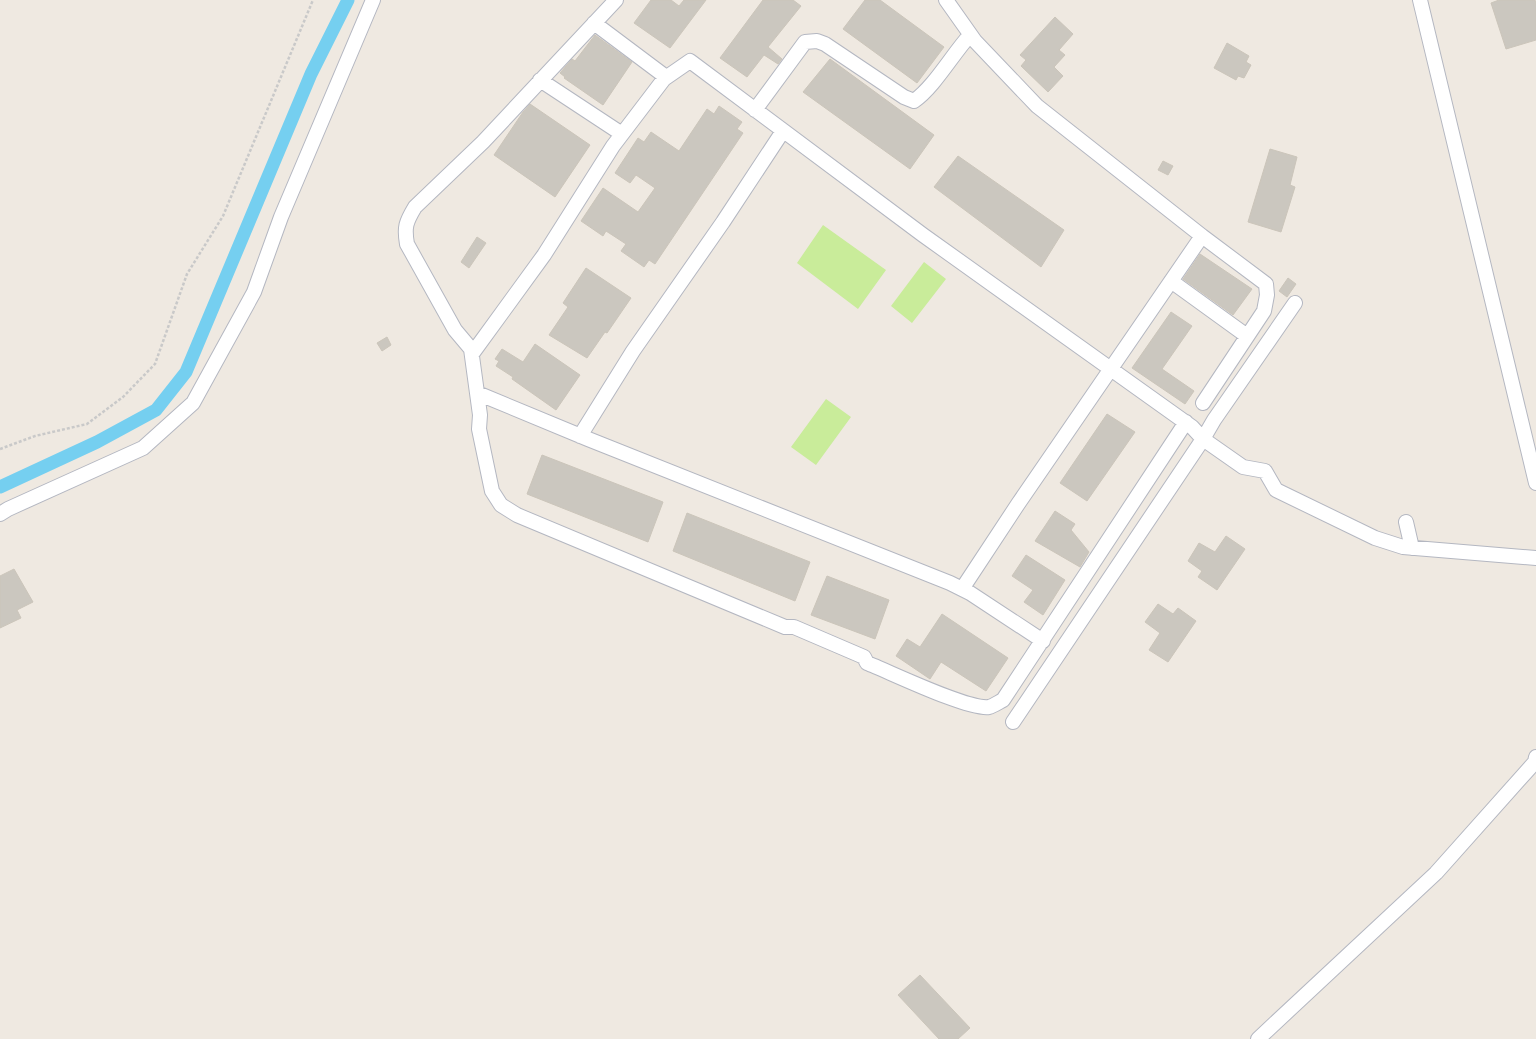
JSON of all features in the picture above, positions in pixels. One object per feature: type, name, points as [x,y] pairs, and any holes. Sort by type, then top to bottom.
[{"type":"street","points":[[0,514],[143,448],[193,403],[254,292],[281,217],[373,0]]},
{"type":"street","points":[[616,0],[483,142],[416,207],[408,220],[405,229],[407,244],[456,330],[471,349],[480,415],[478,429],[492,491],[501,505],[524,518],[785,628],[794,627],[864,657],[867,663],[946,696],[971,705],[989,707],[1003,700],[1186,422]]},
{"type":"street","points":[[946,0],[975,41],[1037,106],[1202,236],[1266,284],[1267,295],[1264,311],[1203,403]]},
{"type":"street","points":[[1422,3],[1536,483]]},
{"type":"street","points":[[594,23],[666,77]]},
{"type":"street","points":[[755,110],[805,42],[817,41],[825,44],[904,97],[914,101],[924,94],[970,35]]},
{"type":"street","points":[[472,354],[544,255],[622,134],[666,77],[690,61],[782,131],[924,235],[1186,422],[1203,439],[1243,467],[1265,471],[1276,490],[1375,538],[1403,547],[1536,558]]},
{"type":"street","points":[[540,80],[622,134]]},
{"type":"street","points":[[580,436],[633,351],[723,222],[782,131]]},
{"type":"street","points":[[962,589],[1018,504],[1202,236]]},
{"type":"street","points":[[1171,281],[1247,336]]},
{"type":"street","points":[[1013,722],[1203,439],[1214,420],[1295,303]]},
{"type":"street","points":[[477,392],[580,436],[899,562],[962,589],[1043,641]]},
{"type":"street","points":[[1406,522],[1412,548]]},
{"type":"street","points":[[1258,1039],[1436,873],[1535,762],[1536,757]]},
{"type":"path","points":[[0,449],[35,436],[86,424],[123,397],[155,364],[187,274],[223,216],[313,0]]},
{"type":"green space","points":[[823,225],[886,270],[858,309],[797,263]]},
{"type":"green space","points":[[924,262],[946,279],[912,323],[891,306]]},
{"type":"green space","points":[[826,399],[851,417],[816,465],[791,447]]},
{"type":"building","points":[[651,0],[671,0],[679,6],[684,0],[706,0],[670,48],[634,23]]},
{"type":"building","points":[[763,0],[793,0],[801,6],[768,47],[782,59],[778,64],[764,55],[747,77],[720,58]]},
{"type":"building","points":[[865,0],[880,0],[944,47],[917,83],[843,29]]},
{"type":"building","points":[[1499,0],[1535,0],[1536,40],[1506,49],[1491,3]]},
{"type":"building","points":[[1055,17],[1073,34],[1059,50],[1065,55],[1054,67],[1063,76],[1048,92],[1021,66],[1026,60],[1020,55]]},
{"type":"building","points":[[595,35],[632,62],[603,105],[564,78],[565,77],[560,73],[572,59],[575,61]]},
{"type":"building","points":[[1227,43],[1249,56],[1246,62],[1251,65],[1244,78],[1238,76],[1236,80],[1214,68]]},
{"type":"building","points":[[830,59],[934,135],[910,169],[803,92]]},
{"type":"building","points":[[530,104],[590,145],[555,197],[494,155]]},
{"type":"building","points":[[719,106],[742,122],[737,129],[743,133],[655,264],[649,260],[644,267],[621,251],[626,244],[606,231],[603,236],[581,221],[603,188],[638,212],[655,188],[636,175],[630,183],[615,173],[638,138],[644,142],[651,132],[679,151],[707,109],[714,114]]},
{"type":"building","points":[[1270,149],[1297,157],[1290,185],[1295,187],[1281,232],[1248,222]]},
{"type":"building","points":[[958,156],[1064,230],[1041,267],[934,187]]},
{"type":"building","points":[[1163,161],[1173,166],[1168,175],[1158,170]]},
{"type":"building","points":[[477,237],[486,243],[469,268],[461,262]]},
{"type":"building","points":[[1200,254],[1252,289],[1233,315],[1183,279]]},
{"type":"building","points":[[586,268],[631,298],[607,333],[605,332],[587,358],[549,335],[568,307],[563,303]]},
{"type":"building","points":[[1288,278],[1296,284],[1287,297],[1279,291]]},
{"type":"building","points":[[1171,312],[1192,326],[1162,369],[1194,391],[1185,404],[1132,368]]},
{"type":"building","points":[[387,337],[391,345],[382,351],[377,343]]},
{"type":"building","points":[[535,344],[580,375],[556,410],[496,366],[499,361],[495,359],[502,349],[523,362]]},
{"type":"building","points":[[1107,414],[1135,432],[1087,501],[1060,483]]},
{"type":"building","points":[[542,455],[663,502],[648,542],[527,494]]},
{"type":"building","points":[[1055,511],[1075,524],[1071,530],[1089,552],[1080,567],[1035,541]]},
{"type":"building","points":[[687,513],[810,562],[795,601],[673,551]]},
{"type":"building","points":[[1226,536],[1245,549],[1217,590],[1198,577],[1202,571],[1188,561],[1199,543],[1215,552]]},
{"type":"building","points":[[1026,555],[1065,580],[1043,615],[1024,602],[1033,590],[1012,576]]},
{"type":"building","points":[[14,569],[33,602],[17,610],[21,618],[0,628],[0,576]]},
{"type":"building","points":[[827,576],[889,600],[875,639],[811,615]]},
{"type":"building","points":[[1158,604],[1173,614],[1178,608],[1196,621],[1168,662],[1149,650],[1160,633],[1145,622]]},
{"type":"building","points":[[942,614],[1008,658],[986,691],[941,662],[930,679],[896,656],[907,639],[920,647]]},
{"type":"building","points":[[920,975],[970,1028],[958,1039],[939,1039],[898,995]]},
{"type":"waterway","points":[[0,487],[97,442],[156,410],[186,372],[311,74],[348,0]]}]
